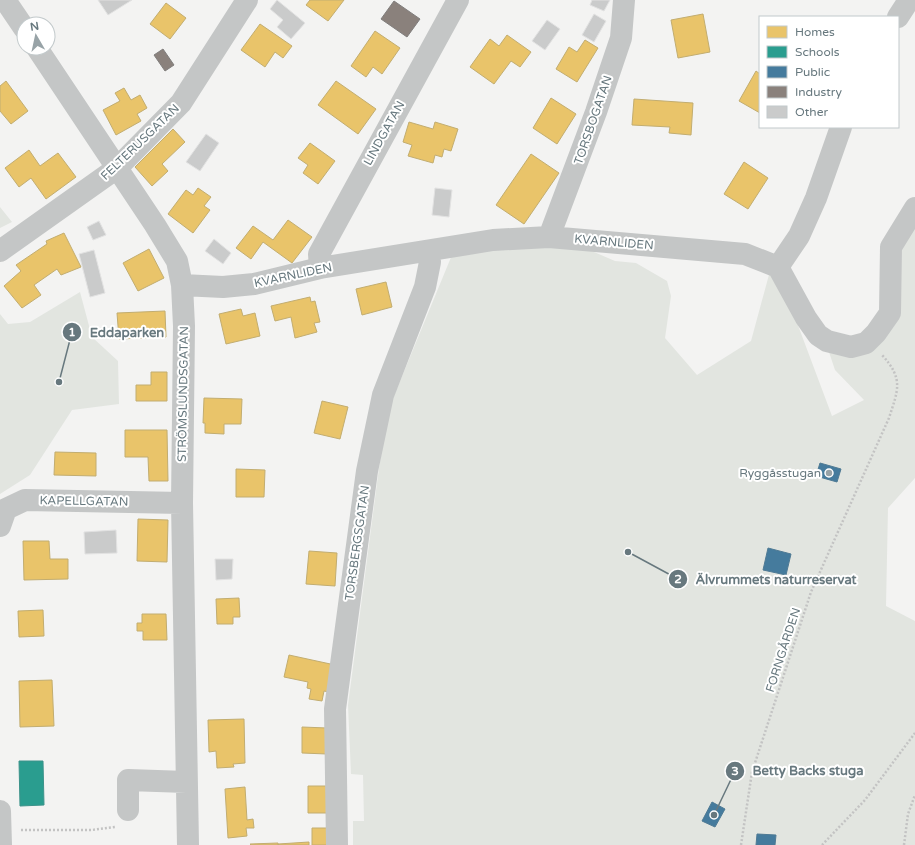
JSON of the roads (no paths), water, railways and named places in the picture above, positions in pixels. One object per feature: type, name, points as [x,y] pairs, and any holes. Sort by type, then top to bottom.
[{"type":"street","points":[[5,0],[16,16]]},
{"type":"street","name":"FELTERUSGATAN","points":[[0,252],[117,168],[181,102],[247,0]]},
{"type":"street","name":"LINDGATAN","points":[[320,268],[319,254],[458,0]]},
{"type":"street","name":"TORSBOGATAN","points":[[549,236],[596,112],[621,38],[624,0]]},
{"type":"street","points":[[899,16],[909,0]]},
{"type":"street","name":"STRÖMSLUNDSGATAN","points":[[42,56],[173,253],[180,271],[184,326],[182,503],[188,845]]},
{"type":"street","points":[[842,128],[813,204],[798,236],[778,267],[806,318],[818,335],[827,341],[851,347],[866,343],[876,333],[890,313],[891,301],[889,260],[891,247],[913,215]]},
{"type":"street","name":"KVARNLIDEN","points":[[182,285],[223,287],[254,284],[320,268],[429,250],[493,240],[549,236],[745,254],[778,267]]},
{"type":"street","name":"TORSBERGSGATAN","points":[[337,845],[335,709],[367,471],[383,396],[425,287],[430,262],[429,250]]},
{"type":"street","name":"KAPELLGATAN","points":[[0,526],[6,509],[25,500],[182,503]]},
{"type":"street","points":[[128,810],[128,780],[186,782]]},
{"type":"street","points":[[0,811],[0,845]]},
{"type":"place","name":"Eddaparken","points":[[59,382]]},
{"type":"place","name":"Ryggåsstugan","points":[[829,473]]},
{"type":"place","name":"Älvrummets naturreservat","points":[[628,552]]},
{"type":"place","name":"Betty Backs stuga","points":[[714,815]]}]
